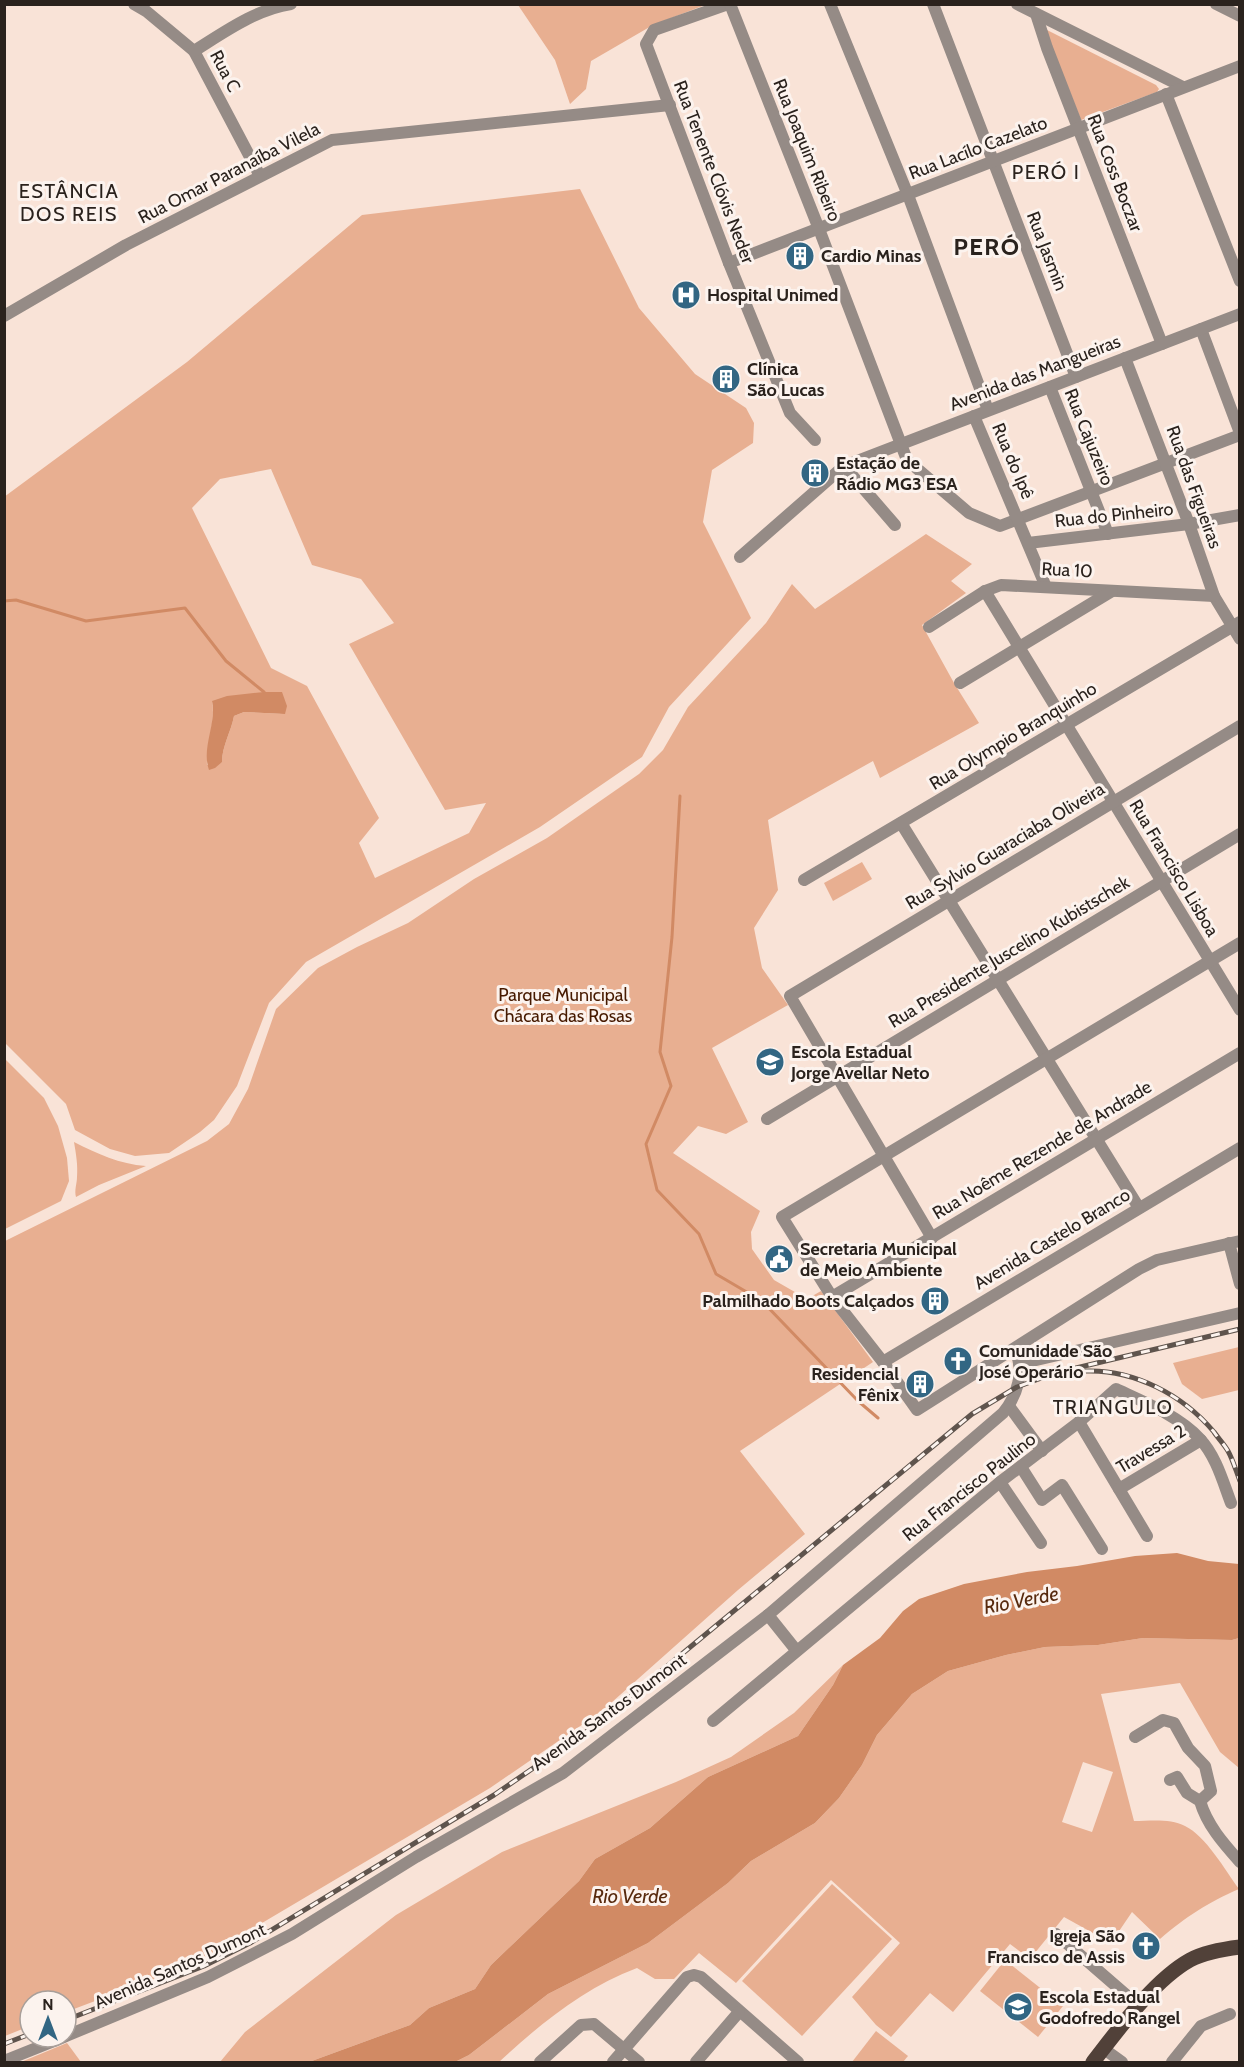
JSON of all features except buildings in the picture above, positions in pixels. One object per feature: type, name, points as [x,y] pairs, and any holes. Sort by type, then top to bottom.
[{"type":"main road","points":[[1093,2062],[1139,2006],[1166,1978],[1190,1960],[1219,1950],[1239,1947]]},
{"type":"street","name":"Rua C","points":[[134,4],[146,11],[194,51],[260,176]]},
{"type":"street","points":[[194,51],[231,28],[276,6],[291,4]]},
{"type":"street","name":"Rua Tenente Clóvis Neder","points":[[729,4],[654,30],[646,44],[729,263],[790,413],[815,440]]},
{"type":"street","name":"Rua Joaquim Ribeiro","points":[[729,4],[819,229],[907,460],[969,513],[1000,526],[1239,434]]},
{"type":"street","points":[[830,4],[908,195],[988,410]]},
{"type":"street","name":"Rua Jasmin","points":[[933,4],[1076,377]]},
{"type":"street","points":[[1017,4],[1183,87]]},
{"type":"street","points":[[1216,4],[1239,16]]},
{"type":"street","name":"Rua Coss Boczar","points":[[1036,14],[1162,344]]},
{"type":"street","name":"Rua Lacílo Cazelato","points":[[729,263],[1239,66]]},
{"type":"street","points":[[1166,94],[1239,281]]},
{"type":"street","name":"Rua Omar Paranaíba Vilela","points":[[4,316],[126,245],[332,140],[670,105]]},
{"type":"street","name":"Avenida das Mangueiras","points":[[740,557],[844,466],[1239,314]]},
{"type":"street","points":[[1201,329],[1239,434]]},
{"type":"street","name":"Rua das Figueiras","points":[[1125,358],[1189,524],[1214,596],[1236,625],[1239,639]]},
{"type":"street","name":"Rua Cajuzeiro","points":[[1050,387],[1108,534]]},
{"type":"street","name":"Rua do Ipê","points":[[974,416],[1046,587]]},
{"type":"street","points":[[844,466],[895,525]]},
{"type":"street","name":"Rua do Pinheiro","points":[[1028,543],[1189,524],[1239,515]]},
{"type":"street","name":"Rua 10","points":[[929,627],[985,591],[1001,585],[1214,596]]},
{"type":"street","name":"Rua Francisco Lisboa","points":[[985,591],[1239,1010]]},
{"type":"street","points":[[960,683],[1112,591]]},
{"type":"street","name":"Rua Olympio Branquinho","points":[[804,880],[1236,625]]},
{"type":"street","name":"Rua Sylvio Guaraciaba Oliveira","points":[[837,1077],[790,996],[1239,726]]},
{"type":"street","points":[[901,823],[1139,1208]]},
{"type":"street","name":"Rua Presidente Juscelino Kubistschek","points":[[766,1119],[1239,834]]},
{"type":"street","points":[[1239,943],[782,1218],[832,1297],[917,1410],[1139,1269],[1157,1260],[1234,1242],[1239,1284]]},
{"type":"street","name":"Rua Noême Rezende de Andrade","points":[[832,1297],[1239,1053]]},
{"type":"street","points":[[837,1077],[932,1238]]},
{"type":"street","name":"Avenida Castelo Branco","points":[[883,1362],[1239,1148]]},
{"type":"street","points":[[1019,1364],[1239,1313]]},
{"type":"street","name":"Avenida Santos Dumont","points":[[78,2032],[208,1977],[292,1934],[416,1857],[563,1773],[768,1616],[1003,1413],[1009,1406],[1017,1387],[1019,1364],[1014,1350]]},
{"type":"street","name":"Rua Francisco Paulino","points":[[713,1721],[796,1650],[1000,1482],[1079,1422],[1116,1389],[1167,1413],[1201,1440],[1219,1470],[1231,1503]]},
{"type":"street","points":[[1009,1406],[1042,1451]]},
{"type":"street","points":[[1079,1422],[1147,1536]]},
{"type":"street","name":"Travessa 2","points":[[1119,1489],[1201,1440]]},
{"type":"street","points":[[1021,1467],[1042,1500],[1062,1485],[1102,1550]]},
{"type":"street","points":[[1000,1482],[1041,1543]]},
{"type":"street","points":[[768,1616],[796,1650]]},
{"type":"street","points":[[1135,1737],[1163,1720],[1174,1723],[1188,1748],[1205,1766],[1211,1791],[1200,1801]]},
{"type":"street","points":[[1170,1780],[1178,1777],[1187,1793],[1200,1801],[1204,1815],[1239,1862]]},
{"type":"street","points":[[1056,1935],[1139,2006]]},
{"type":"street","points":[[613,2062],[687,1977],[694,1975],[701,1977],[739,2012],[783,2058],[798,2062]]},
{"type":"street","points":[[696,2062],[739,2012]]},
{"type":"street","points":[[1172,2062],[1201,2026],[1230,2014]]},
{"type":"street","points":[[540,2062],[581,2025],[587,2024],[594,2024],[639,2062]]},
{"type":"street","name":"Avenida Santos Dumont","points":[[4,2061],[34,2049]]},
{"type":"street","points":[[1104,2049],[1122,2062]]},
{"type":"green space","points":[[518,5],[705,5],[653,25],[591,61],[586,89],[570,104],[555,60]]},
{"type":"green space","points":[[1045,29],[1156,85],[1159,89],[1157,92],[1081,120]]},
{"type":"green space","points":[[580,189],[639,308],[695,374],[746,408],[754,423],[753,443],[712,470],[703,522],[751,618],[669,707],[642,757],[540,827],[306,962],[269,1003],[237,1086],[214,1120],[169,1153],[135,1156],[110,1149],[75,1130],[66,1104],[5,1043],[4,497],[187,362],[362,215]],"holes":[[[271,469],[312,565],[361,579],[394,623],[349,644],[445,810],[486,803],[469,833],[375,878],[359,843],[379,818],[307,686],[271,668],[192,508],[220,479]],[[212,701],[285,714],[244,712],[234,716],[223,750],[222,762],[207,765],[213,717]]]},
{"type":"green space","name":"Parque Municipal Chácara das Rosas","points":[[926,534],[972,564],[951,581],[966,593],[922,625],[979,723],[880,778],[873,761],[768,820],[778,890],[754,928],[762,968],[788,1005],[712,1048],[748,1122],[726,1134],[698,1126],[673,1153],[760,1211],[751,1232],[752,1249],[774,1280],[807,1299],[821,1291],[873,1362],[740,1451],[805,1534],[738,1590],[602,1711],[490,1788],[193,1964],[78,2007],[78,1989],[18,1989],[18,2031],[5,2036],[5,1241],[207,1141],[229,1124],[248,1089],[276,1009],[318,968],[408,923],[474,879],[547,838],[639,774],[663,750],[688,707],[766,623],[792,584],[815,609]]},
{"type":"green space","points":[[862,862],[872,879],[833,901],[824,883]]},
{"type":"green space","points":[[5,1059],[44,1098],[58,1126],[67,1158],[69,1181],[61,1201],[5,1229]]},
{"type":"green space","points":[[74,1142],[118,1161],[146,1166],[76,1197],[77,1168]]},
{"type":"green space","points":[[1239,1347],[1239,1390],[1202,1399],[1182,1384],[1173,1363]]},
{"type":"green space","points":[[1143,1638],[1232,1640],[1239,1638],[1239,1768],[1220,1752],[1180,1683],[1101,1694],[1134,1821],[1160,1820],[1179,1823],[1193,1831],[1215,1854],[1239,1889],[1217,1899],[1179,1923],[1160,1939],[1132,1912],[1111,1943],[1064,1917],[1030,1959],[1010,1944],[953,2012],[930,1993],[891,2037],[876,2025],[852,1997],[900,1943],[831,1880],[736,1983],[699,1953],[674,1979],[655,1979],[637,1968],[599,1986],[564,2008],[499,2062],[455,2062],[469,2055],[548,1994],[648,1943],[728,1883],[751,1861],[815,1823],[839,1798],[862,1765],[877,1735],[912,1694],[948,1671],[1006,1655],[1045,1647],[1098,1645]],"holes":[[[1083,1762],[1113,1772],[1092,1832],[1062,1822]]]},
{"type":"green space","points":[[843,1665],[833,1685],[798,1736],[708,1777],[650,1828],[595,1859],[579,1881],[491,1965],[475,1989],[429,2008],[410,2025],[309,2062],[220,2062],[245,2032],[396,1915],[502,1852],[676,1782],[731,1757],[794,1713]]},
{"type":"green space","points":[[832,1884],[892,1939],[802,2036],[742,1981]]},
{"type":"green space","points":[[1005,1960],[1063,2006],[1038,2037],[980,1991]]},
{"type":"green space","points":[[876,2031],[908,2056],[903,2062],[852,2062]]},
{"type":"green space","points":[[52,2049],[71,2049],[81,2062],[21,2062]]},
{"type":"water","points":[[282,692],[287,706],[285,714],[244,712],[234,716],[223,750],[222,762],[209,770],[207,753],[213,718],[212,701],[227,696]]},
{"type":"water","name":"Rio Verde","points":[[1177,1553],[1208,1561],[1239,1564],[1239,1638],[1232,1640],[1143,1638],[1098,1645],[1045,1647],[948,1671],[912,1694],[877,1735],[862,1765],[839,1798],[815,1823],[751,1861],[728,1883],[648,1943],[548,1994],[469,2055],[455,2062],[309,2062],[410,2025],[429,2008],[475,1989],[491,1965],[579,1881],[595,1859],[650,1828],[708,1777],[798,1736],[833,1685],[843,1665],[880,1638],[903,1611],[919,1599],[964,1584],[1027,1572],[1135,1556]]},
{"type":"waterway","points":[[4,601],[16,600],[86,621],[185,608],[226,661],[264,692]]},
{"type":"waterway","points":[[680,796],[672,937],[660,1052],[671,1086],[646,1144],[657,1190],[699,1234],[716,1274],[762,1301],[858,1401],[878,1418]]},
{"type":"railway","points":[[78,2015],[204,1966],[250,1943],[494,1795],[596,1725],[972,1414],[1017,1387],[1055,1373],[1240,1329]]},
{"type":"railway","points":[[1085,1371],[1121,1374],[1139,1380],[1156,1387],[1188,1407],[1202,1419],[1225,1446],[1240,1481]]},
{"type":"railway","points":[[4,2044],[18,2039]]},
{"type":"place","name":"Cardio Minas","points":[[800,256]]},
{"type":"place","name":"Hospital Unimed","points":[[686,295]]},
{"type":"place","name":"Clínica São Lucas","points":[[726,379]]},
{"type":"place","name":"Estação de Rádio MG3 ESA","points":[[815,473]]},
{"type":"place","name":"Escola Estadual Jorge Avellar Neto","points":[[770,1062]]},
{"type":"place","name":"Secretaria Municipal de Meio Ambiente","points":[[779,1259]]},
{"type":"place","name":"Palmilhado Boots Calçados","points":[[935,1301]]},
{"type":"place","name":"Comunidade São José Operário","points":[[958,1361]]},
{"type":"place","name":"Residencial Fênix","points":[[920,1384]]},
{"type":"place","name":"Igreja São Francisco de Assis","points":[[1146,1946]]},
{"type":"place","name":"Escola Estadual Godofredo Rangel","points":[[1018,2007]]},
{"type":"district","name":"PERÓ I","points":[[1046,172]]},
{"type":"district","name":"ESTÂNCIA DOS REIS","points":[[69,202]]},
{"type":"district","name":"PERÓ","points":[[987,246]]},
{"type":"district","name":"TRIANGULO","points":[[1113,1407]]}]
